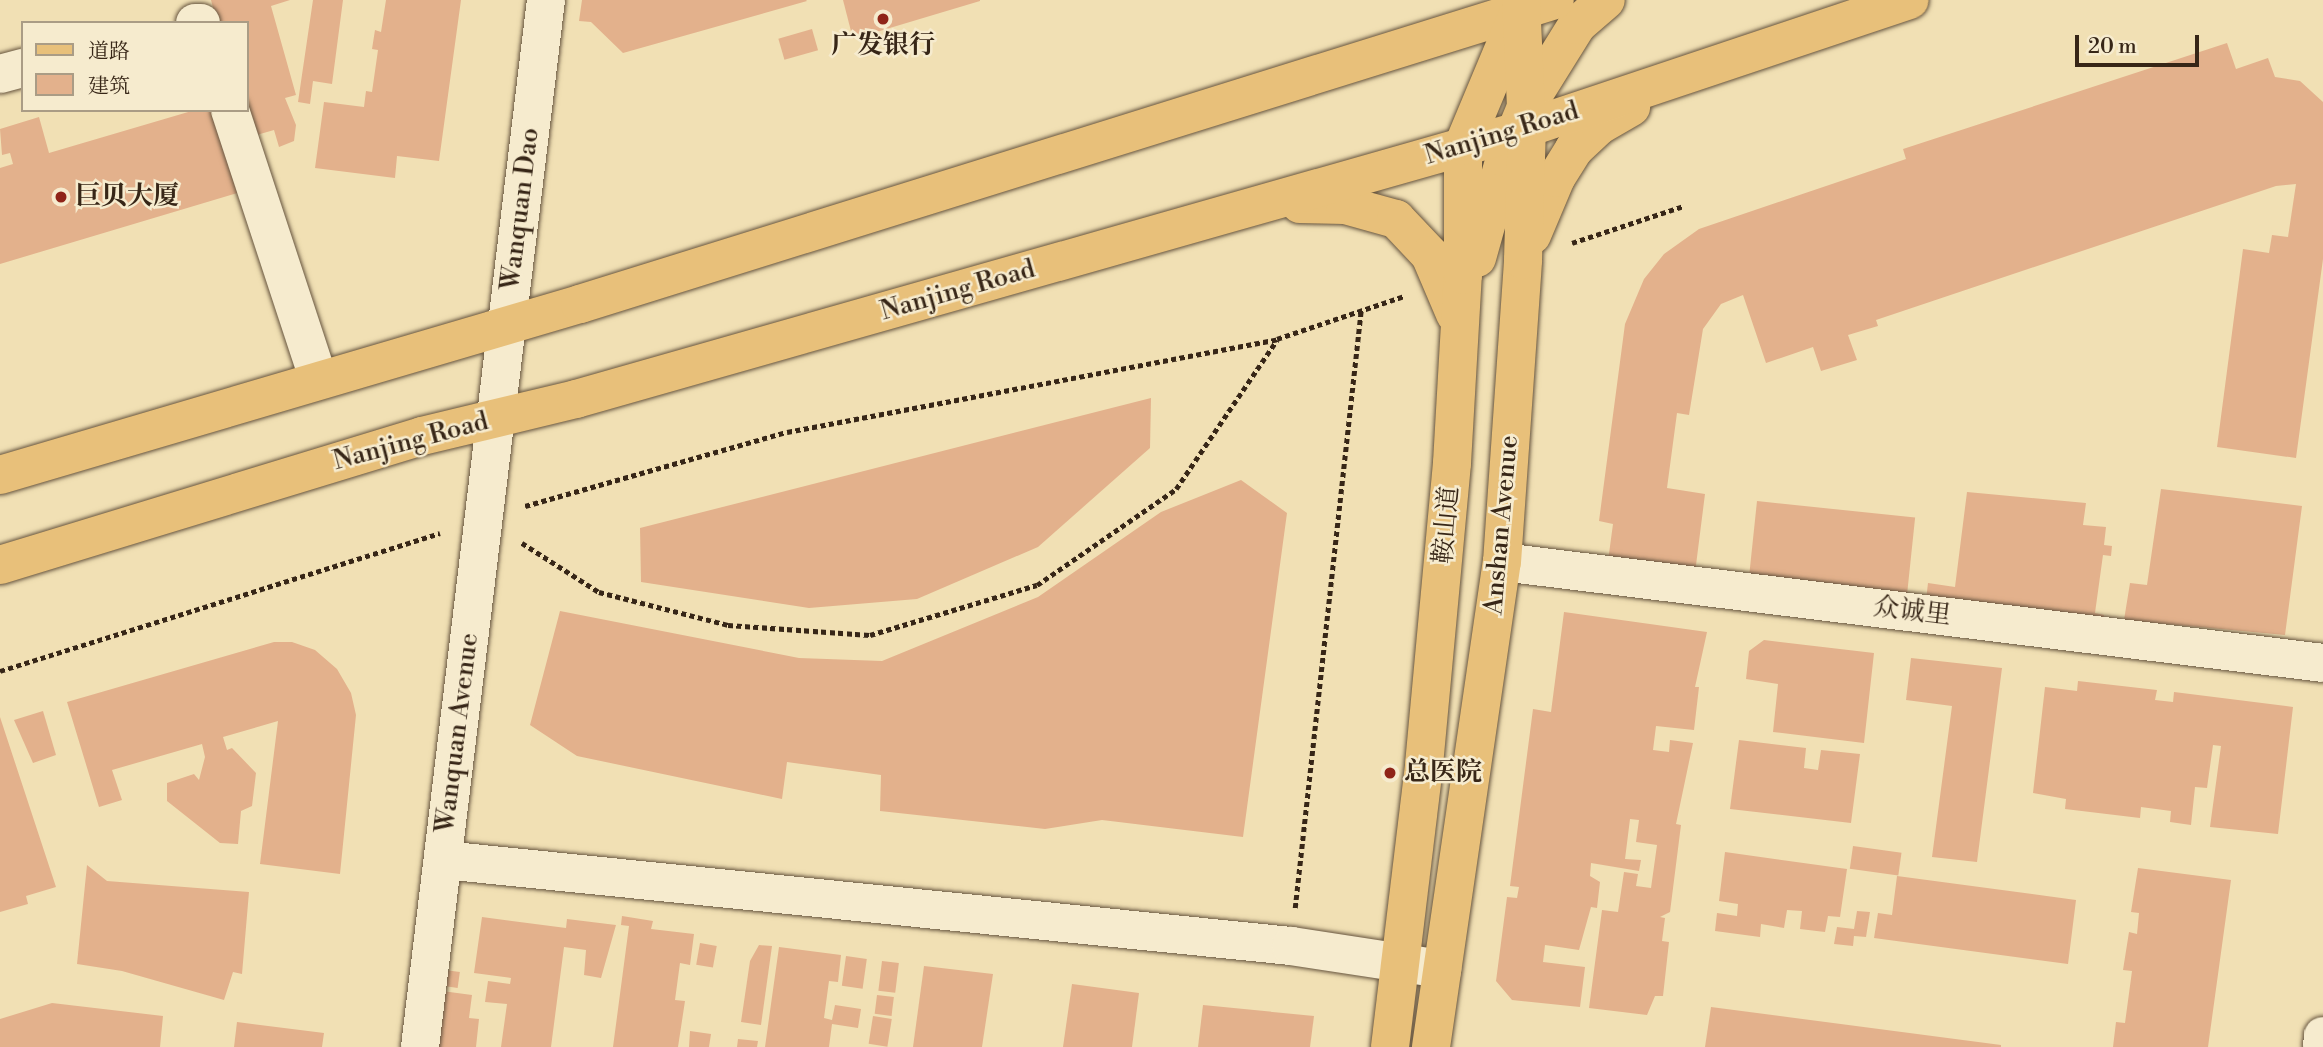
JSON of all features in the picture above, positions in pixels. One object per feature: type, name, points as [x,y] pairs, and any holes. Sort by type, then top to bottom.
[{"type":"main road","points":[[0,475],[507,325],[1520,6],[1556,0]]},
{"type":"main road","points":[[1461,339],[1485,221],[1523,122],[1577,25],[1606,0]]},
{"type":"main road","name":"Nanjing Road","points":[[0,565],[422,436],[496,418],[1252,208],[1463,146],[1523,122],[1716,66],[1910,0]]},
{"type":"main road","name":"Anshan Avenue","points":[[1431,1047],[1502,562],[1523,260],[1520,6]]},
{"type":"main road","name":"鞍山道","points":[[1390,1047],[1424,765],[1461,339],[1463,146],[1520,6]]},
{"type":"main road","points":[[1523,260],[1556,178],[1574,149],[1600,125],[1716,66]]},
{"type":"main road","points":[[1252,208],[1345,205],[1396,219],[1417,236],[1444,282],[1461,339]]},
{"type":"street","name":"Wanquan Dao","points":[[496,418],[546,0]]},
{"type":"street","points":[[0,74],[21,69]]},
{"type":"street","points":[[231,112],[319,380]]},
{"type":"street","name":"Wanquan Avenue","points":[[420,1047],[496,418]]},
{"type":"street","name":"众诚里","points":[[1502,562],[2323,663]]},
{"type":"street","points":[[443,860],[1290,946],[1442,969]]},
{"type":"street","points":[[2322,1047],[2323,1036]]},
{"type":"path","points":[[1523,260],[1684,206]]},
{"type":"path","points":[[0,671],[484,518],[787,432],[1277,339],[1444,282]]},
{"type":"path","points":[[1290,946],[1361,310]]},
{"type":"path","points":[[484,518],[599,592],[728,625],[870,635],[1037,585],[1176,489],[1277,339]]},
{"type":"building","points":[[211,0],[290,0],[271,6],[296,95],[285,98],[296,125],[294,141],[279,147],[274,130],[250,137],[248,21],[216,21]]},
{"type":"building","points":[[313,0],[343,0],[332,84],[313,81],[310,104],[298,102]]},
{"type":"building","points":[[386,0],[461,0],[439,161],[397,156],[395,178],[315,168],[324,102],[364,107],[366,91],[372,92],[378,50],[372,49],[375,30],[381,32]]},
{"type":"building","points":[[582,0],[807,1],[623,53],[591,22],[579,21]]},
{"type":"building","name":"广发银行","points":[[843,0],[980,0],[980,1],[853,39]]},
{"type":"building","points":[[812,29],[818,50],[784,60],[778,39]]},
{"type":"building","points":[[2227,43],[2236,69],[2268,58],[2275,77],[2300,81],[2323,102],[2323,259],[2296,458],[2217,447],[2243,249],[2269,253],[2272,235],[2288,237],[2296,184],[2276,186],[1876,320],[1878,326],[1848,335],[1857,360],[1821,371],[1813,347],[1766,363],[1743,295],[1721,304],[1703,329],[1689,415],[1677,413],[1667,488],[1705,494],[1695,573],[1608,561],[1613,524],[1599,521],[1625,324],[1644,279],[1664,254],[1699,229],[1906,159],[1903,149]]},
{"type":"building","points":[[188,112],[221,112],[244,191],[0,264],[0,168],[13,164],[10,153],[2,155],[0,129],[39,117],[49,153]]},
{"type":"building","points":[[1151,398],[1150,448],[1038,547],[917,599],[809,608],[641,582],[640,528]]},
{"type":"building","points":[[1241,480],[1287,513],[1243,837],[1102,820],[1045,829],[880,811],[881,775],[787,762],[782,799],[577,756],[530,725],[560,611],[799,658],[882,661],[1038,597],[1161,512]]},
{"type":"building","points":[[2161,489],[2302,506],[2285,635],[2124,620],[2130,583],[2147,585]]},
{"type":"building","points":[[1967,492],[2086,503],[2083,525],[2106,527],[2104,545],[2112,546],[2111,556],[2103,555],[2095,613],[2104,615],[2102,623],[1926,600],[1928,583],[1955,587]]},
{"type":"building","points":[[1757,501],[1915,518],[1907,594],[1749,578]]},
{"type":"building","points":[[1564,612],[1707,632],[1695,687],[1699,687],[1694,730],[1656,726],[1653,750],[1669,752],[1670,740],[1693,743],[1676,824],[1681,825],[1670,912],[1660,917],[1665,918],[1662,941],[1669,942],[1663,996],[1655,996],[1647,1015],[1589,1008],[1602,910],[1618,912],[1624,872],[1638,874],[1636,886],[1651,888],[1657,845],[1636,842],[1639,820],[1630,819],[1625,859],[1641,860],[1639,871],[1591,863],[1590,876],[1600,882],[1597,908],[1591,907],[1579,950],[1545,945],[1543,962],[1585,967],[1580,1007],[1512,1000],[1496,981],[1507,897],[1517,898],[1519,887],[1510,886],[1533,709],[1551,712]]},
{"type":"building","points":[[1764,640],[1874,653],[1864,743],[1773,732],[1778,684],[1746,679],[1749,651]]},
{"type":"building","points":[[274,642],[292,642],[315,650],[337,669],[351,693],[356,715],[340,874],[260,864],[278,721],[223,737],[227,750],[232,748],[256,773],[252,806],[241,811],[238,844],[220,843],[167,801],[167,783],[194,774],[199,780],[205,757],[202,744],[112,770],[122,800],[99,807],[67,702]]},
{"type":"building","points":[[1911,658],[2002,668],[1977,862],[1932,857],[1952,706],[1906,700]]},
{"type":"building","points":[[2078,681],[2157,690],[2155,700],[2173,702],[2174,692],[2293,707],[2278,834],[2210,827],[2221,746],[2213,745],[2207,788],[2195,787],[2191,825],[2170,822],[2171,811],[2141,807],[2140,818],[2065,809],[2066,799],[2033,793],[2045,687],[2077,691]]},
{"type":"building","points":[[43,711],[56,755],[33,763],[14,720]]},
{"type":"building","points":[[0,717],[56,887],[26,896],[28,904],[0,912]]},
{"type":"building","points":[[1739,740],[1806,748],[1804,768],[1818,770],[1821,750],[1860,754],[1851,823],[1730,809]]},
{"type":"building","points":[[1853,846],[1902,853],[1898,876],[1850,869]]},
{"type":"building","points":[[1725,852],[1847,869],[1840,917],[1828,916],[1825,932],[1800,929],[1802,911],[1787,910],[1784,928],[1761,924],[1760,937],[1715,931],[1717,913],[1737,916],[1738,904],[1719,901]]},
{"type":"building","points":[[87,865],[107,881],[249,892],[242,974],[233,972],[224,1000],[122,971],[77,964]]},
{"type":"building","points":[[2138,868],[2231,880],[2208,1047],[2113,1047],[2116,1022],[2125,1023],[2132,971],[2123,970],[2129,932],[2137,934],[2139,913],[2131,912]]},
{"type":"building","points":[[1897,876],[2076,900],[2068,964],[1874,938],[1878,913],[1892,915]]},
{"type":"building","points":[[1857,911],[1870,912],[1866,937],[1854,936],[1853,946],[1834,944],[1837,927],[1854,929]]},
{"type":"building","points":[[622,916],[653,921],[651,929],[694,934],[690,965],[680,963],[675,1000],[685,1001],[678,1047],[613,1047],[629,926],[621,925]]},
{"type":"building","points":[[482,917],[566,928],[567,919],[616,925],[601,978],[584,975],[586,950],[564,947],[551,1047],[501,1047],[507,1004],[485,1002],[488,981],[510,984],[511,978],[474,973]]},
{"type":"building","points":[[700,943],[717,946],[713,968],[696,965]]},
{"type":"building","points":[[759,945],[772,946],[761,1025],[741,1022],[750,961]]},
{"type":"building","points":[[779,947],[841,955],[838,982],[829,981],[824,1018],[832,1020],[835,1005],[861,1009],[858,1028],[832,1024],[829,1047],[765,1047]]},
{"type":"building","points":[[846,956],[867,959],[863,989],[842,986]]},
{"type":"building","points":[[882,961],[899,963],[895,993],[878,991]]},
{"type":"building","points":[[924,966],[993,974],[982,1047],[913,1047]]},
{"type":"building","points":[[445,970],[460,972],[458,988],[443,986]]},
{"type":"building","points":[[1072,984],[1139,993],[1132,1047],[1063,1047]]},
{"type":"building","points":[[442,991],[472,995],[469,1018],[479,1019],[476,1047],[434,1047]]},
{"type":"building","points":[[877,995],[894,997],[892,1016],[875,1014]]},
{"type":"building","points":[[52,1003],[163,1016],[160,1047],[0,1047],[0,1019]]},
{"type":"building","points":[[1203,1005],[1314,1016],[1310,1047],[1198,1047]]},
{"type":"building","points":[[1711,1007],[2001,1045],[2001,1047],[1705,1047]]},
{"type":"building","points":[[873,1016],[892,1019],[887,1047],[869,1044]]},
{"type":"building","points":[[237,1022],[324,1033],[322,1047],[234,1047]]},
{"type":"building","points":[[690,1031],[711,1034],[709,1047],[689,1047]]},
{"type":"building","points":[[738,1039],[758,1041],[757,1047],[737,1047]]},
{"type":"place","name":"广发银行","points":[[883,19]]},
{"type":"place","name":"巨贝大厦","points":[[61,197]]},
{"type":"place","name":"总医院","points":[[1390,773]]}]
